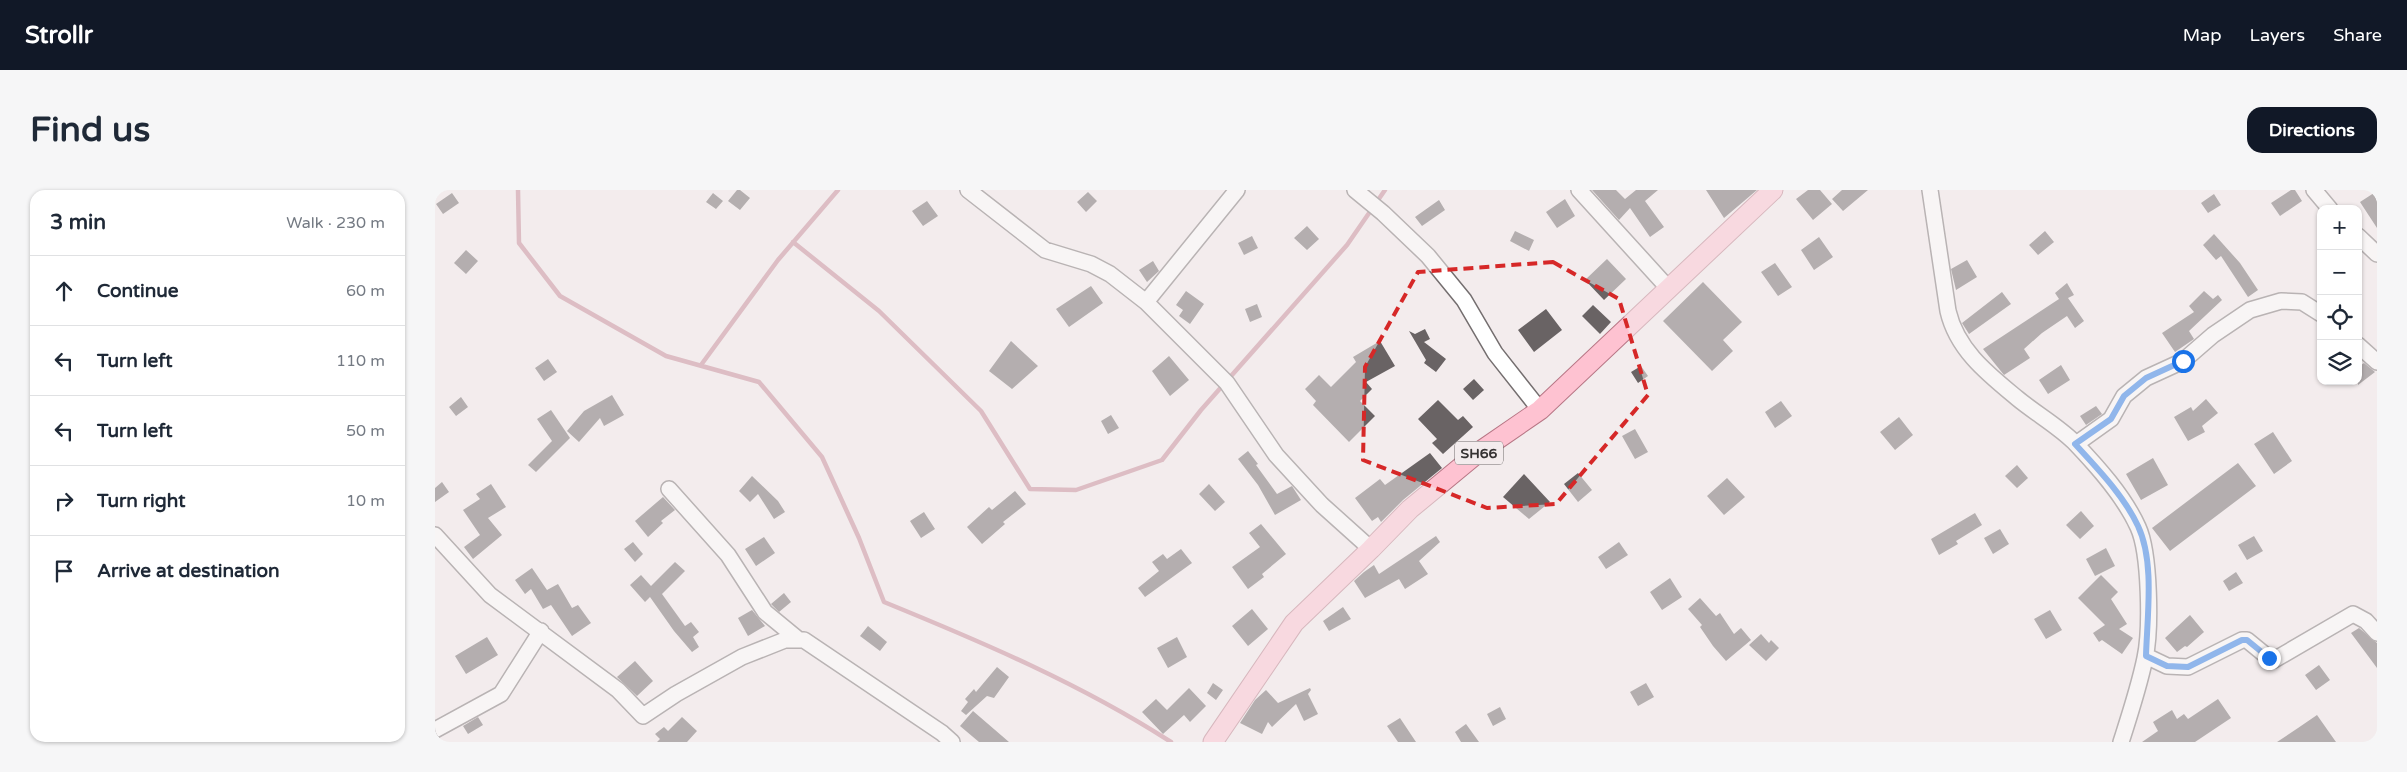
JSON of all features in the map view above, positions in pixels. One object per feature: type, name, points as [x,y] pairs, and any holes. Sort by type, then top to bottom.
[{"type":"main road","name":"SH66","points":[[1213,742],[1294,623],[1371,549],[1409,509],[1479,452],[1540,410],[1773,190]]},
{"type":"street","points":[[969,190],[1045,250],[1091,264],[1109,274],[1146,302],[1227,382],[1277,455],[1322,505],[1371,549]]},
{"type":"street","points":[[1146,302],[1237,190]]},
{"type":"street","points":[[1355,190],[1383,213],[1428,256],[1465,300],[1495,353],[1540,410]]},
{"type":"street","points":[[1579,190],[1669,288]]},
{"type":"street","points":[[1930,190],[1947,311],[1951,326],[1962,347],[2009,391],[2075,444],[2106,478],[2138,527],[2147,556],[2146,656],[2121,742]]},
{"type":"street","points":[[2314,190],[2327,205]]},
{"type":"street","points":[[2362,240],[2377,254]]},
{"type":"street","points":[[2075,444],[2111,419],[2124,396],[2146,378],[2183,361],[2213,335],[2250,310],[2281,301],[2303,302],[2317,311]]},
{"type":"street","points":[[2362,349],[2377,362]]},
{"type":"street","points":[[669,489],[727,555],[765,612],[799,640]]},
{"type":"street","points":[[435,534],[490,595],[618,690],[643,716],[676,694],[742,657],[785,640],[804,640],[952,742]]},
{"type":"street","points":[[2146,656],[2167,666],[2188,667],[2242,640],[2247,640],[2274,660],[2353,614],[2366,621],[2377,632]]},
{"type":"street","points":[[435,730],[501,694],[541,631]]},
{"type":"highlighted area","points":[[1553,262],[1619,299],[1648,395],[1556,504],[1487,508],[1363,460],[1365,367],[1418,272]]},
{"type":"building","points":[[737,190],[740,190],[750,198],[740,210],[728,201]]},
{"type":"building","points":[[1592,190],[1616,190],[1625,199],[1636,190],[1658,190],[1645,201],[1664,227],[1650,237],[1630,208],[1619,220]]},
{"type":"building","points":[[1706,190],[1757,190],[1724,218]]},
{"type":"building","points":[[1808,190],[1820,190],[1832,204],[1813,220],[1796,199]]},
{"type":"building","points":[[1842,190],[1868,190],[1843,211],[1832,199]]},
{"type":"building","points":[[2291,190],[2295,190],[2302,201],[2280,216],[2271,203]]},
{"type":"building","points":[[2377,191],[2377,228],[2362,205],[2360,202]]},
{"type":"building","points":[[1088,192],[1097,201],[1086,212],[1077,202]]},
{"type":"building","points":[[452,193],[459,203],[443,214],[436,204]]},
{"type":"building","points":[[713,193],[723,201],[716,209],[706,202]]},
{"type":"building","points":[[2214,194],[2221,205],[2208,213],[2201,203]]},
{"type":"building","points":[[1565,199],[1575,216],[1557,228],[1546,212]]},
{"type":"building","points":[[1439,200],[1445,210],[1422,226],[1415,217]]},
{"type":"building","points":[[927,201],[938,216],[923,226],[912,211]]},
{"type":"building","points":[[1307,226],[1319,239],[1307,250],[1294,238]]},
{"type":"building","points":[[1515,231],[1534,240],[1529,251],[1510,241]]},
{"type":"building","points":[[2045,231],[2054,242],[2038,255],[2029,245]]},
{"type":"building","points":[[2214,234],[2240,263],[2258,290],[2248,297],[2221,256],[2216,260],[2203,245]]},
{"type":"building","points":[[1252,236],[1258,248],[1244,255],[1238,243]]},
{"type":"building","points":[[1819,237],[1833,257],[1814,270],[1801,250]]},
{"type":"building","points":[[466,250],[478,261],[466,274],[454,263]]},
{"type":"building","points":[[1607,259],[1626,279],[1604,300],[1585,280]]},
{"type":"building","points":[[1967,260],[1977,277],[1956,290],[1951,269]]},
{"type":"building","points":[[1153,261],[1159,271],[1147,282],[1139,270]]},
{"type":"building","points":[[1775,263],[1792,287],[1778,296],[1761,272]]},
{"type":"building","points":[[1703,282],[1742,322],[1723,340],[1733,351],[1712,371],[1663,321]]},
{"type":"building","points":[[2067,283],[2074,295],[2068,298],[2084,321],[2075,328],[2067,316],[2042,333],[2024,349],[2030,358],[2004,375],[1983,349],[2059,299],[2055,293]]},
{"type":"building","points":[[1091,286],[1103,303],[1069,327],[1056,309]]},
{"type":"building","points":[[1186,291],[1204,304],[1190,324],[1179,316],[1183,310],[1176,305]]},
{"type":"building","points":[[2204,291],[2213,299],[2218,295],[2222,300],[2189,331],[2194,339],[2175,352],[2162,333],[2194,312],[2189,306]]},
{"type":"building","points":[[2002,292],[2011,304],[1969,334],[1962,323]]},
{"type":"building","points":[[1257,304],[1262,317],[1250,322],[1245,309]]},
{"type":"building","points":[[1593,305],[1611,322],[1600,334],[1582,316]]},
{"type":"building","points":[[1546,309],[1562,330],[1534,352],[1518,330]]},
{"type":"building","points":[[1425,329],[1430,339],[1424,342],[1446,359],[1436,372],[1424,363],[1426,360],[1409,331],[1415,334]]},
{"type":"building","points":[[1011,341],[1038,366],[1012,389],[989,371]]},
{"type":"building","points":[[1380,341],[1395,366],[1366,382],[1372,389],[1360,401],[1375,416],[1349,442],[1313,405],[1316,401],[1305,389],[1319,375],[1331,387],[1356,362],[1353,357]]},
{"type":"building","points":[[1169,356],[1189,380],[1170,396],[1152,371]]},
{"type":"building","points":[[548,359],[557,372],[544,381],[535,368]]},
{"type":"building","points":[[2364,363],[2375,372],[2362,382],[2362,364]]},
{"type":"building","points":[[2061,365],[2070,380],[2048,394],[2039,380]]},
{"type":"building","points":[[1641,366],[1648,376],[1638,383],[1631,372]]},
{"type":"building","points":[[1474,379],[1484,390],[1473,400],[1463,389]]},
{"type":"building","points":[[612,395],[624,415],[604,426],[600,418],[579,442],[567,431],[584,411]]},
{"type":"building","points":[[461,397],[468,407],[456,416],[449,407]]},
{"type":"building","points":[[2206,399],[2218,413],[2202,426],[2205,432],[2188,441],[2174,417],[2191,407],[2193,411]]},
{"type":"building","points":[[1438,400],[1458,420],[1463,416],[1473,427],[1443,454],[1432,443],[1437,439],[1418,419]]},
{"type":"building","points":[[1781,401],[1792,416],[1775,428],[1765,412]]},
{"type":"building","points":[[2096,406],[2102,414],[2086,425],[2080,416]]},
{"type":"building","points":[[551,410],[570,438],[536,472],[528,465],[552,441],[537,419]]},
{"type":"building","points":[[1111,415],[1119,428],[1108,434],[1101,421]]},
{"type":"building","points":[[1899,417],[1913,435],[1895,450],[1880,432]]},
{"type":"building","points":[[1635,429],[1648,452],[1635,459],[1622,436]]},
{"type":"building","points":[[2273,432],[2292,461],[2274,474],[2254,444]]},
{"type":"building","points":[[1248,451],[1277,494],[1292,486],[1301,500],[1275,515],[1258,485],[1238,459]]},
{"type":"building","points":[[1430,453],[1442,468],[1403,500],[1381,522],[1378,517],[1372,521],[1355,498],[1380,479],[1385,485]]},
{"type":"building","points":[[2153,458],[2168,485],[2141,500],[2126,474]]},
{"type":"building","points":[[2238,463],[2256,486],[2170,551],[2152,528]]},
{"type":"building","points":[[2017,465],[2028,478],[2017,488],[2005,476]]},
{"type":"building","points":[[1578,473],[1592,490],[1578,502],[1564,484]]},
{"type":"building","points":[[1524,474],[1550,502],[1529,519],[1503,497]]},
{"type":"building","points":[[752,476],[778,501],[785,512],[774,519],[758,494],[750,502],[739,491]]},
{"type":"building","points":[[1727,478],[1745,497],[1724,515],[1707,496]]},
{"type":"building","points":[[442,482],[449,492],[435,502],[435,488]]},
{"type":"building","points":[[491,484],[506,507],[488,518],[502,535],[473,559],[464,547],[480,535],[463,510],[480,499],[476,494]]},
{"type":"building","points":[[1209,484],[1225,502],[1215,511],[1199,494]]},
{"type":"building","points":[[1015,491],[1026,504],[1003,522],[1005,524],[982,544],[967,527],[989,507],[992,510]]},
{"type":"building","points":[[663,497],[675,510],[661,521],[663,523],[648,537],[635,521]]},
{"type":"building","points":[[2081,511],[2094,526],[2080,539],[2066,525]]},
{"type":"building","points":[[924,512],[935,529],[921,538],[910,521]]},
{"type":"building","points":[[1975,513],[1982,525],[1956,541],[1958,544],[1939,555],[1931,539]]},
{"type":"building","points":[[1261,524],[1286,554],[1262,574],[1264,577],[1248,589],[1232,567],[1260,547],[1249,533]]},
{"type":"building","points":[[2000,529],[2009,544],[1993,554],[1984,538]]},
{"type":"building","points":[[1436,536],[1440,542],[1419,561],[1428,574],[1405,589],[1399,579],[1365,598],[1354,581],[1364,572],[1374,565],[1379,574]]},
{"type":"building","points":[[2254,536],[2263,551],[2247,560],[2238,545]]},
{"type":"building","points":[[764,537],[775,553],[756,566],[745,549]]},
{"type":"building","points":[[633,542],[643,554],[635,562],[624,549]]},
{"type":"building","points":[[1619,542],[1628,555],[1606,569],[1598,557]]},
{"type":"building","points":[[2106,548],[2115,566],[2095,576],[2086,559]]},
{"type":"building","points":[[1181,549],[1192,563],[1145,597],[1138,588],[1159,571],[1152,562],[1163,554],[1167,559]]},
{"type":"building","points":[[675,562],[685,571],[662,594],[685,626],[691,622],[699,632],[693,637],[699,647],[692,652],[674,631],[650,597],[645,602],[630,585],[641,575],[651,586]]},
{"type":"building","points":[[532,568],[547,590],[558,584],[572,608],[578,605],[591,623],[572,636],[551,605],[543,609],[531,589],[525,594],[515,580]]},
{"type":"building","points":[[2236,572],[2243,583],[2229,591],[2223,581]]},
{"type":"building","points":[[2101,575],[2118,592],[2111,599],[2127,624],[2119,629],[2133,638],[2122,654],[2102,640],[2099,642],[2093,633],[2105,625],[2078,598]]},
{"type":"building","points":[[1670,578],[1682,597],[1662,610],[1650,592]]},
{"type":"building","points":[[784,593],[791,602],[779,612],[771,604]]},
{"type":"building","points":[[1700,598],[1716,616],[1720,613],[1734,634],[1741,628],[1751,640],[1726,661],[1700,627],[1702,625],[1688,609]]},
{"type":"building","points":[[1343,607],[1351,619],[1329,631],[1323,621]]},
{"type":"building","points":[[1252,609],[1268,629],[1248,646],[1232,626]]},
{"type":"building","points":[[752,610],[765,626],[748,636],[738,618]]},
{"type":"building","points":[[2050,610],[2062,630],[2046,639],[2034,619]]},
{"type":"building","points":[[2190,615],[2204,632],[2187,647],[2185,646],[2177,652],[2165,638]]},
{"type":"building","points":[[868,626],[887,642],[880,651],[860,636]]},
{"type":"building","points":[[2359,628],[2377,643],[2377,668],[2351,633]]},
{"type":"building","points":[[1761,634],[1769,643],[1771,640],[1779,648],[1766,661],[1749,645]]},
{"type":"building","points":[[487,637],[498,655],[466,674],[455,656]]},
{"type":"building","points":[[1177,637],[1187,657],[1168,668],[1157,648]]},
{"type":"building","points":[[635,661],[653,681],[637,696],[617,677]]},
{"type":"building","points":[[2319,665],[2330,680],[2316,690],[2305,675]]},
{"type":"building","points":[[997,667],[1009,677],[994,698],[987,696],[966,715],[961,711],[968,702],[965,699],[974,689],[976,692]]},
{"type":"building","points":[[1213,683],[1223,690],[1216,700],[1207,693]]},
{"type":"building","points":[[1646,683],[1654,697],[1638,706],[1630,692]]},
{"type":"building","points":[[1189,688],[1206,706],[1190,722],[1184,715],[1163,734],[1142,712],[1156,699],[1167,710]]},
{"type":"building","points":[[1310,688],[1311,690],[1308,694],[1318,714],[1304,721],[1296,704],[1272,727],[1268,722],[1262,734],[1240,723],[1255,700],[1266,690],[1278,703]]},
{"type":"building","points":[[2218,699],[2231,718],[2195,742],[2142,742],[2158,731],[2153,722],[2172,710],[2177,719],[2184,714],[2188,719]]},
{"type":"building","points":[[1500,707],[1506,719],[1493,726],[1487,714]]},
{"type":"building","points":[[973,711],[1009,742],[979,742],[960,726]]},
{"type":"building","points":[[2317,715],[2336,742],[2277,742],[2298,728]]},
{"type":"building","points":[[478,717],[483,725],[468,734],[463,726]]},
{"type":"building","points":[[682,717],[697,731],[687,742],[657,742],[660,739],[655,734],[664,727],[668,731]]},
{"type":"building","points":[[1400,718],[1416,742],[1398,742],[1387,726]]},
{"type":"building","points":[[1466,724],[1479,742],[1461,742],[1455,732]]},
{"type":"waterway","points":[[518,190],[519,243],[560,296],[666,356],[759,382],[822,457],[859,538],[884,602],[1031,665],[1102,701],[1171,742]]},
{"type":"waterway","points":[[701,365],[778,260],[838,190]]},
{"type":"waterway","points":[[793,242],[879,311],[981,411],[1030,489],[1076,490],[1162,460],[1201,410],[1347,245],[1385,190]]},
{"type":"route","points":[[2183,361],[2146,378],[2124,396],[2111,419],[2075,444],[2106,478],[2138,527],[2147,556],[2146,656],[2167,666],[2188,667],[2242,640],[2247,640],[2269,658]]}]
